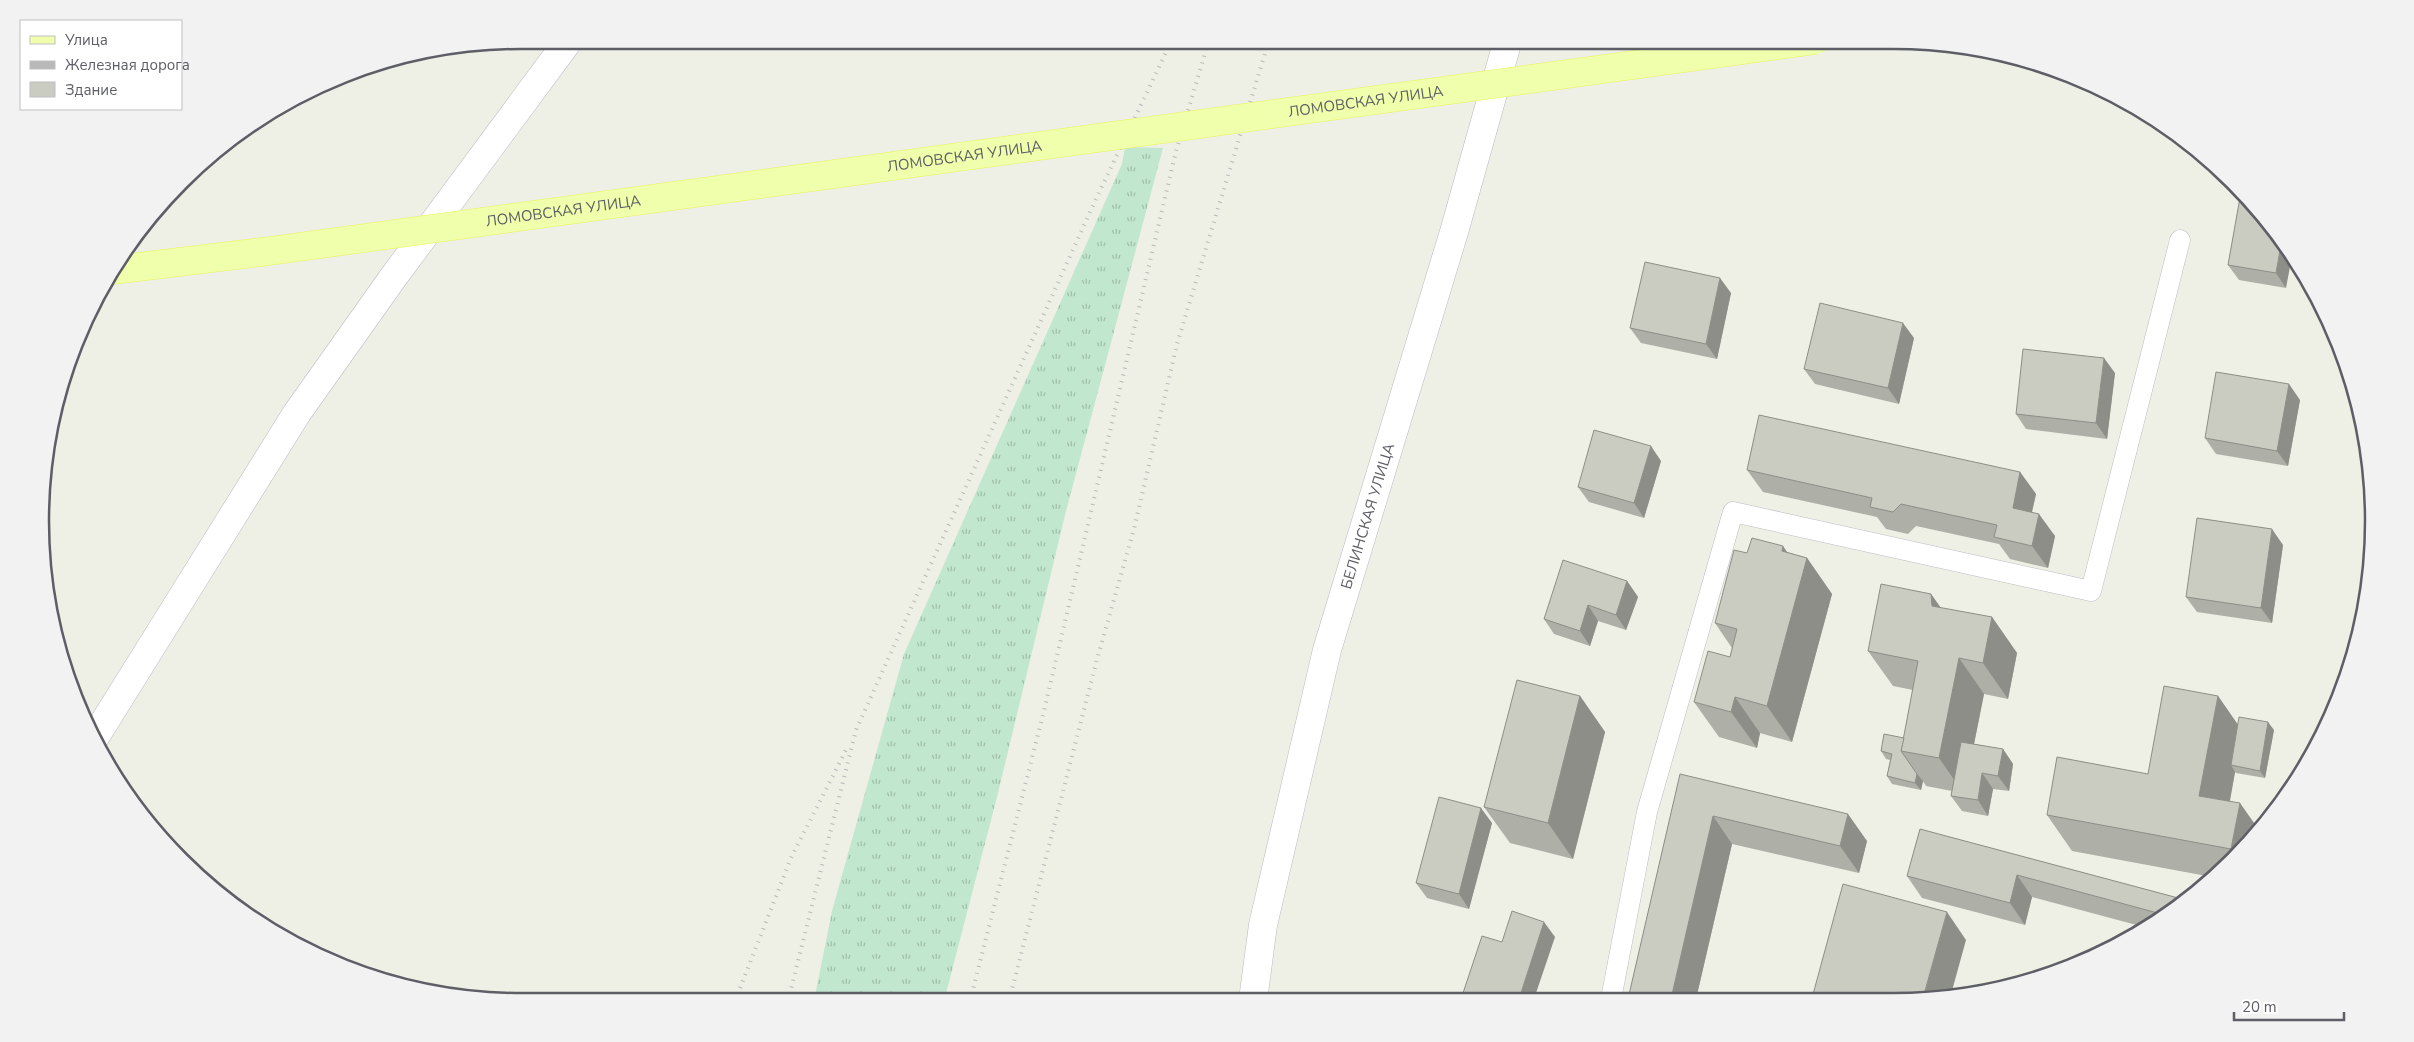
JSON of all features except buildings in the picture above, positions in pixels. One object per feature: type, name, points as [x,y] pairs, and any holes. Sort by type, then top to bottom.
[{"type":"main road","points":[[98,732],[297,413],[392,279],[562,49]]},
{"type":"main road","name":"БЕЛИНСКАЯ УЛИЦА","points":[[1254,993],[1263,925],[1327,650],[1454,232],[1505,49]]},
{"type":"main road","name":"ЛОМОВСКАЯ УЛИЦА","points":[[122,269],[262,252],[1750,49]]},
{"type":"lane","points":[[1612,993],[1647,812],[1733,512],[2091,592],[2180,240]]},
{"type":"green space","points":[[1125,147],[1163,148],[1066,511],[997,797],[946,993],[816,993],[832,911],[904,654],[1122,164]]},
{"type":"railway","points":[[790,993],[856,730],[1095,201],[1168,49]]},
{"type":"railway","points":[[972,993],[1044,711],[1176,151],[1206,49]]},
{"type":"railway","points":[[1011,993],[1096,663],[1134,529],[1177,344],[1266,49]]},
{"type":"railway","points":[[738,993],[791,858],[847,748]]}]
